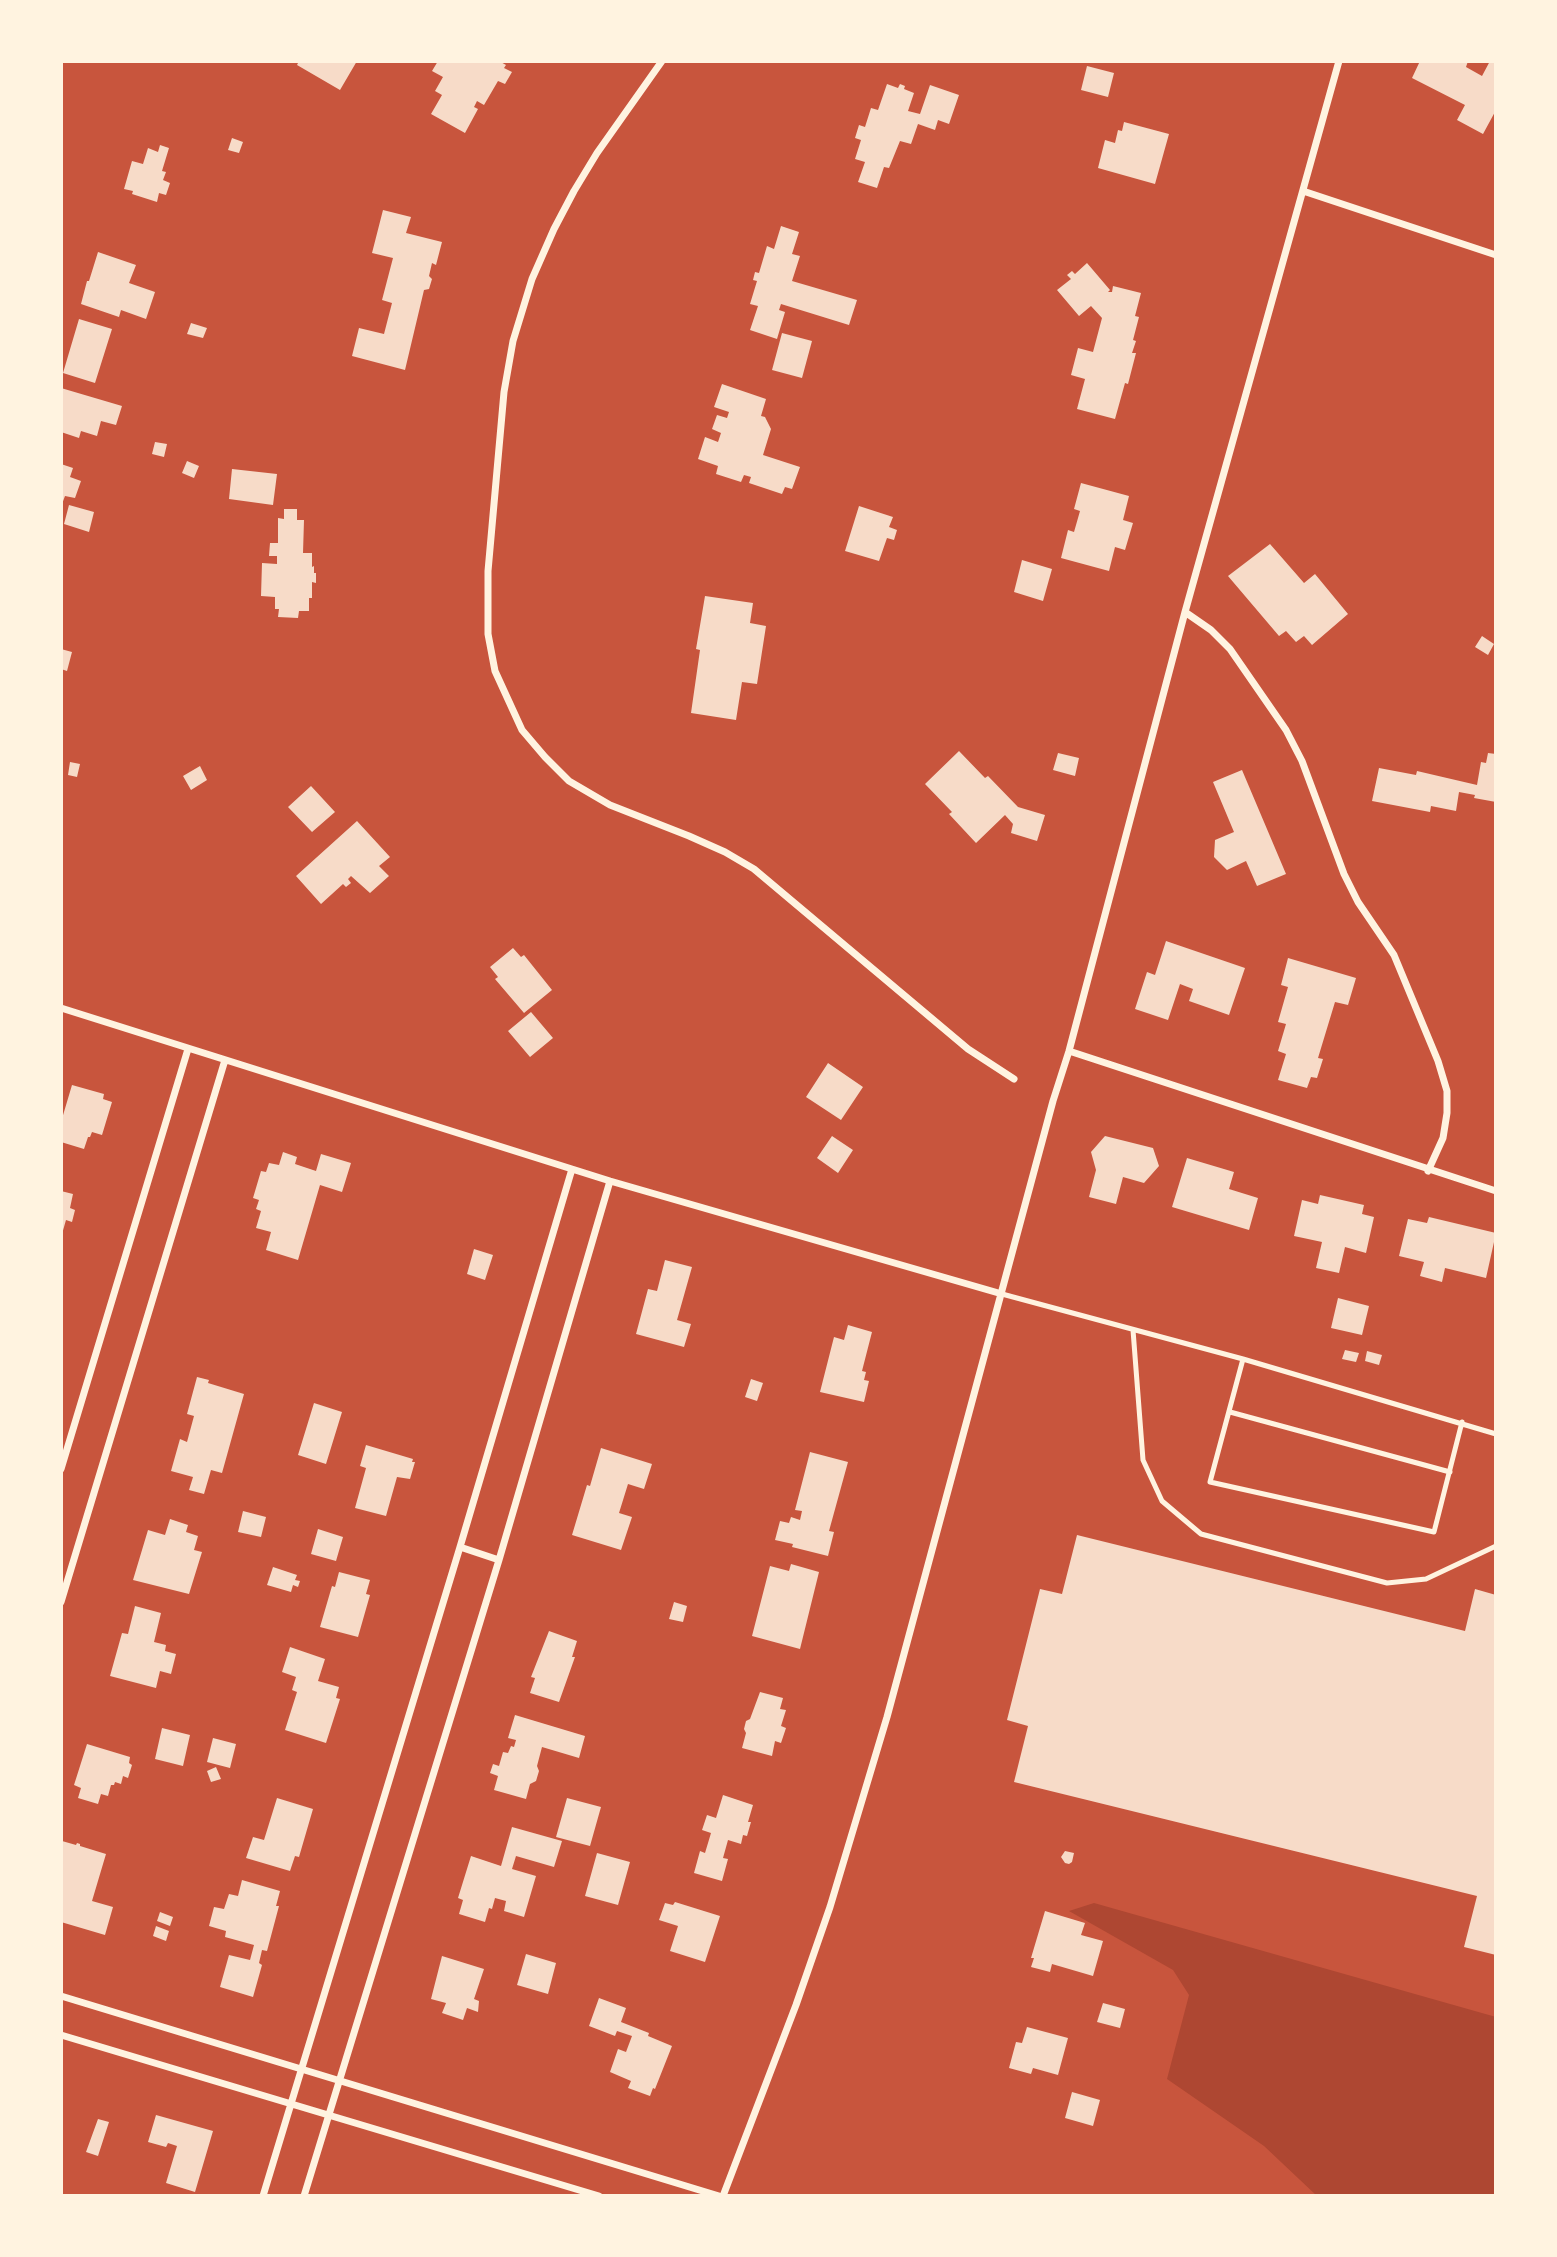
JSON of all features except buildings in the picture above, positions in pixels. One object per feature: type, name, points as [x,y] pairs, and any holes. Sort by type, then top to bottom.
[{"type":"street","points":[[662,61],[597,153],[574,191],[532,279],[513,341],[502,404],[488,571],[488,634],[495,671],[522,730],[569,780],[610,805],[689,836],[754,869],[968,1049],[1014,1079]]},
{"type":"street","points":[[61,1996],[721,2196],[796,2005],[830,1907],[887,1717],[1053,1101],[1069,1051],[1185,612],[1339,61]]},
{"type":"street","points":[[1303,191],[1496,256]]},
{"type":"street","points":[[1185,612],[1211,630],[1230,649],[1286,730],[1302,761],[1344,874],[1358,902],[1394,955],[1438,1061],[1447,1091],[1443,1138],[1428,1171]]},
{"type":"street","points":[[61,1008],[610,1181],[1002,1294]]},
{"type":"street","points":[[61,1469],[188,1049]]},
{"type":"street","points":[[1069,1051],[1428,1171],[1496,1191]]},
{"type":"street","points":[[61,1602],[225,1060]]},
{"type":"street","points":[[263,2196],[572,1169]]},
{"type":"street","points":[[304,2196],[499,1560],[610,1181]]},
{"type":"street","points":[[460,1547],[499,1560]]},
{"type":"street","points":[[61,2035],[599,2196]]},
{"type":"lane","points":[[1002,1294],[1243,1359],[1496,1434]]},
{"type":"lane","points":[[1133,1330],[1143,1460],[1162,1502],[1201,1534],[1387,1583],[1426,1579],[1496,1546]]},
{"type":"lane","points":[[1243,1359],[1210,1482],[1434,1532],[1462,1422]]},
{"type":"lane","points":[[1230,1412],[1450,1472]]},
{"type":"shaded area","points":[[1094,1903],[1496,2017],[1496,2196],[1317,2196],[1264,2146],[1167,2079],[1189,1995],[1173,1970],[1069,1911]]}]
